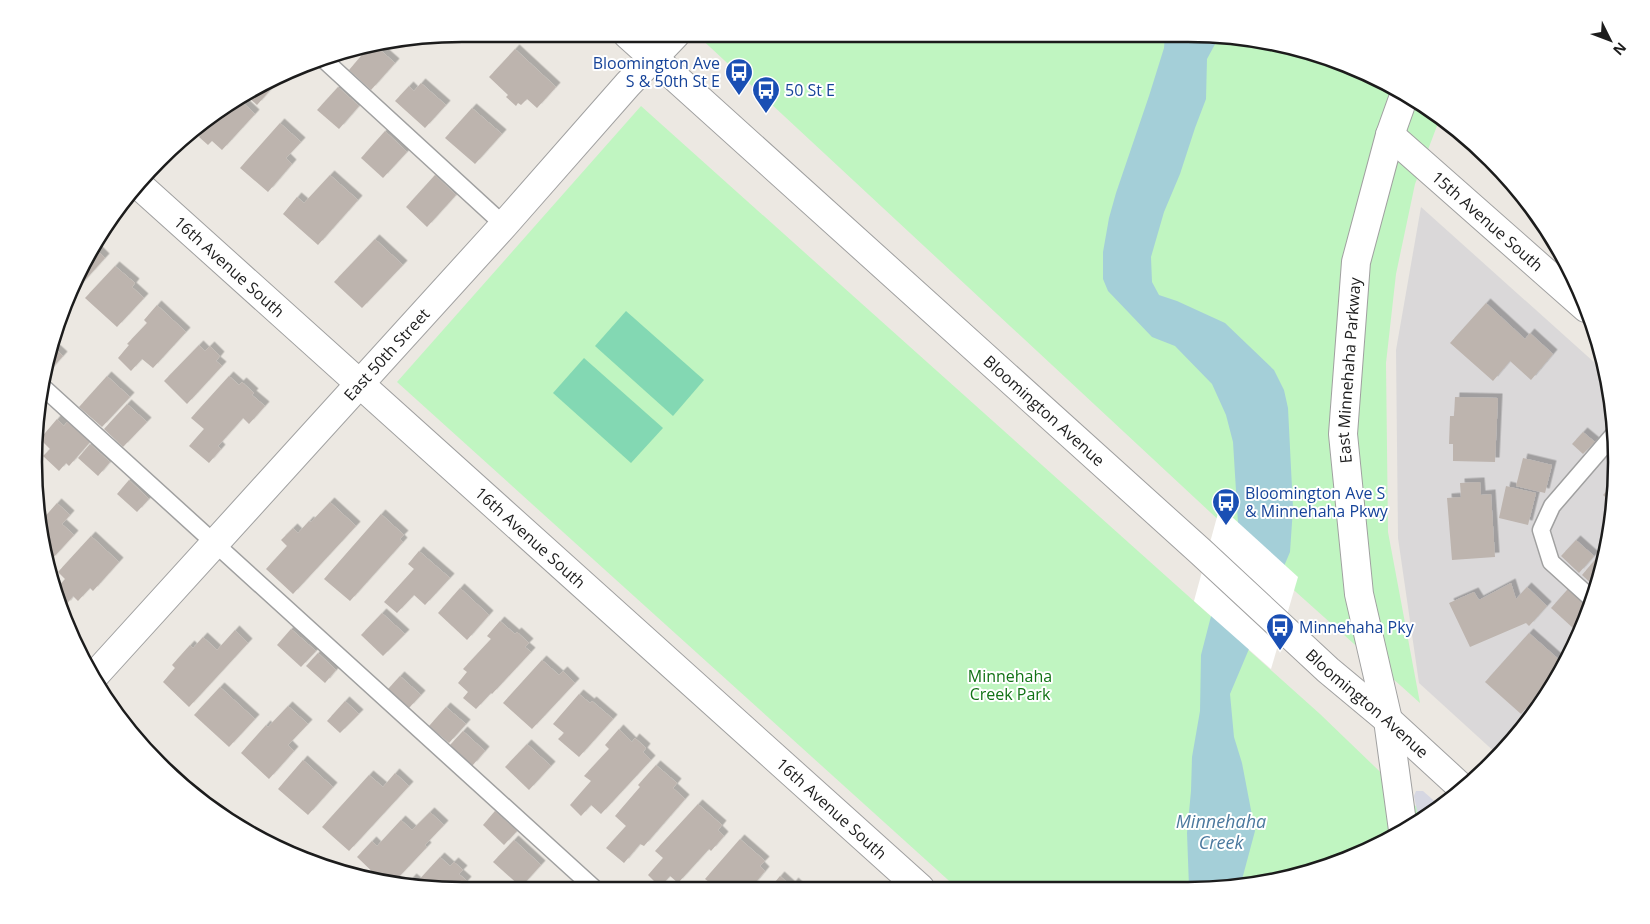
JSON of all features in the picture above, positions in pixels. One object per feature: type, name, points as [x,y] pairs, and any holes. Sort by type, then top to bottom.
[{"type":"street","name":"Bloomington Avenue","points":[[636,42],[1269,614],[1328,670],[1388,720],[1457,783]]},
{"type":"street","name":"East 50th Street","points":[[99,671],[360,385],[622,90],[668,42]]},
{"type":"street","name":"East Minnehaha Parkway","points":[[1402,101],[1390,135],[1356,262],[1342,434],[1358,594],[1388,720],[1402,823]]},
{"type":"street","name":"15th Avenue South","points":[[1390,135],[1574,298]]},
{"type":"street","name":"16th Avenue South","points":[[144,189],[913,882]]},
{"type":"lane","points":[[329,64],[504,225]]},
{"type":"lane","points":[[49,392],[587,882]]},
{"type":"lane","points":[[1586,594],[1551,562],[1541,530],[1552,506],[1607,442]]},
{"type":"shaded area","points":[[1421,207],[1595,363],[1604,407],[1608,462],[1604,517],[1593,571],[1576,623],[1551,672],[1521,717],[1493,750],[1419,683],[1398,538],[1396,350]]},
{"type":"shaded area","points":[[1416,791],[1423,791],[1435,801],[1417,813],[1414,796]]},
{"type":"green space","points":[[705,42],[1188,42],[1243,46],[1297,57],[1349,74],[1398,99],[1437,125],[1415,184],[1396,274],[1386,363],[1388,532],[1420,703],[1296,592]]},
{"type":"green space","name":"Minnehaha Creek Park","points":[[641,106],[1320,714],[1421,811],[1349,850],[1297,867],[1243,878],[1188,882],[950,882],[397,382]]},
{"type":"green space","points":[[626,311],[704,380],[673,416],[595,346]]},
{"type":"green space","points":[[584,358],[663,428],[631,463],[553,393]]},
{"type":"water","name":"Minnehaha Creek","points":[[1164,42],[1216,43],[1207,59],[1206,99],[1180,174],[1164,212],[1151,257],[1152,282],[1159,295],[1177,301],[1225,323],[1274,370],[1284,390],[1288,408],[1293,508],[1290,552],[1230,694],[1234,737],[1242,763],[1255,831],[1242,878],[1215,881],[1189,882],[1187,833],[1192,757],[1200,711],[1201,655],[1238,523],[1233,442],[1226,415],[1212,384],[1175,346],[1152,337],[1108,291],[1103,279],[1103,252],[1109,218]]},
{"type":"pier","points":[[1220,506],[1298,577],[1271,669],[1194,601]]},
{"type":"building","points":[[515,49],[556,87],[537,108],[527,99],[521,105],[518,103],[516,106],[506,97],[508,95],[489,77]]},
{"type":"building","points":[[381,51],[395,63],[371,90],[349,70],[362,55]]},
{"type":"building","points":[[421,83],[446,105],[425,128],[395,101],[409,86],[414,91]]},
{"type":"building","points":[[338,87],[359,106],[339,129],[317,110]]},
{"type":"building","points":[[271,89],[257,105],[251,100]]},
{"type":"building","points":[[244,104],[255,114],[222,150],[212,141],[208,145],[199,137],[207,129]]},
{"type":"building","points":[[472,108],[502,134],[475,164],[445,138]]},
{"type":"building","points":[[280,123],[301,142],[286,158],[292,164],[268,192],[240,168]]},
{"type":"building","points":[[385,131],[407,152],[383,178],[361,158]]},
{"type":"building","points":[[330,175],[358,200],[318,245],[283,214],[297,197],[304,203]]},
{"type":"building","points":[[435,175],[456,195],[427,227],[406,207]]},
{"type":"building","points":[[375,239],[403,265],[362,308],[334,282]]},
{"type":"building","points":[[99,252],[105,258],[83,282]]},
{"type":"building","points":[[115,266],[135,283],[132,287],[144,298],[117,327],[85,298]]},
{"type":"building","points":[[1486,303],[1525,339],[1530,333],[1553,354],[1531,380],[1510,361],[1493,381],[1450,343]]},
{"type":"building","points":[[157,305],[186,332],[153,368],[142,359],[131,371],[118,358],[129,345],[127,344],[147,323],[144,320]]},
{"type":"building","points":[[199,345],[205,351],[210,346],[220,356],[216,361],[222,366],[187,404],[164,381]]},
{"type":"building","points":[[58,351],[63,356],[54,366]]},
{"type":"building","points":[[107,376],[130,397],[102,427],[79,407]]},
{"type":"building","points":[[229,376],[239,385],[242,382],[254,393],[252,395],[265,406],[249,424],[243,418],[218,446],[221,449],[209,463],[189,446],[204,429],[191,418]]},
{"type":"building","points":[[1455,397],[1498,398],[1495,462],[1453,461],[1453,444],[1449,444],[1450,416],[1454,416]]},
{"type":"building","points":[[127,404],[147,422],[123,447],[104,429]]},
{"type":"building","points":[[57,419],[64,426],[67,422],[90,442],[69,466],[66,463],[59,471],[43,456],[50,449],[43,442],[43,435]]},
{"type":"building","points":[[1583,432],[1595,442],[1583,454],[1572,444]]},
{"type":"building","points":[[90,444],[110,462],[98,476],[78,458]]},
{"type":"building","points":[[1523,458],[1552,465],[1545,493],[1516,486]]},
{"type":"building","points":[[129,480],[149,499],[137,512],[117,494]]},
{"type":"building","points":[[1480,482],[1481,495],[1491,494],[1495,557],[1452,560],[1447,498],[1461,497],[1460,483]]},
{"type":"building","points":[[1506,486],[1536,493],[1528,525],[1499,518]]},
{"type":"building","points":[[330,502],[356,526],[293,594],[266,569],[287,546],[281,540],[293,528],[298,533]]},
{"type":"building","points":[[57,503],[70,515],[62,524],[74,535],[54,557],[51,544],[46,516]]},
{"type":"building","points":[[381,514],[404,535],[400,539],[403,542],[350,601],[324,579]]},
{"type":"building","points":[[91,536],[119,562],[93,591],[90,588],[78,601],[73,596],[67,603],[61,584],[65,579],[58,572]]},
{"type":"building","points":[[1576,540],[1594,556],[1579,573],[1561,556]]},
{"type":"building","points":[[419,551],[450,578],[425,605],[414,595],[397,613],[384,602],[414,569],[408,564]]},
{"type":"building","points":[[1596,559],[1590,582],[1582,575]]},
{"type":"building","points":[[1511,583],[1516,599],[1527,587],[1547,606],[1529,626],[1526,623],[1470,647],[1449,603],[1474,592],[1479,600]]},
{"type":"building","points":[[460,588],[489,615],[467,640],[438,613]]},
{"type":"building","points":[[1568,589],[1583,602],[1573,628],[1551,608]]},
{"type":"building","points":[[382,613],[405,634],[383,656],[361,635]]},
{"type":"building","points":[[500,621],[515,634],[517,632],[529,643],[525,647],[531,652],[476,709],[463,698],[468,692],[458,683],[467,672],[463,669],[491,639],[487,636]]},
{"type":"building","points":[[291,629],[316,651],[301,667],[277,645]]},
{"type":"building","points":[[235,630],[248,643],[189,707],[163,682],[175,668],[172,665],[190,645],[193,648],[203,637],[217,650]]},
{"type":"building","points":[[1529,633],[1558,659],[1537,695],[1521,714],[1485,682]]},
{"type":"building","points":[[318,653],[336,670],[325,683],[306,666]]},
{"type":"building","points":[[542,660],[559,675],[563,671],[575,683],[532,729],[503,703]]},
{"type":"building","points":[[400,676],[421,695],[409,708],[388,689]]},
{"type":"building","points":[[220,687],[255,719],[229,747],[194,715]]},
{"type":"building","points":[[579,694],[590,703],[592,701],[613,719],[579,757],[558,739],[564,733],[553,724]]},
{"type":"building","points":[[345,701],[359,714],[340,733],[327,721]]},
{"type":"building","points":[[288,706],[308,724],[288,745],[294,751],[269,779],[241,753],[266,725],[268,727]]},
{"type":"building","points":[[446,707],[466,724],[449,743],[429,726]]},
{"type":"building","points":[[619,729],[632,742],[635,738],[646,748],[643,752],[651,760],[601,814],[591,805],[581,816],[570,805],[591,781],[584,776],[609,749],[605,745]]},
{"type":"building","points":[[463,731],[485,751],[472,766],[450,745]]},
{"type":"building","points":[[527,744],[551,766],[529,790],[505,767]]},
{"type":"building","points":[[303,760],[333,787],[308,815],[278,789]]},
{"type":"building","points":[[656,765],[677,783],[673,788],[685,799],[644,846],[640,844],[624,863],[606,848],[626,826],[615,816]]},
{"type":"building","points":[[395,773],[409,786],[349,851],[322,827],[369,775],[383,787]]},
{"type":"building","points":[[698,804],[722,825],[718,830],[724,836],[711,851],[709,849],[679,882],[670,876],[665,882],[655,882],[648,875],[663,858],[655,851]]},
{"type":"building","points":[[495,811],[517,831],[504,845],[483,825]]},
{"type":"building","points":[[430,812],[444,825],[425,845],[427,847],[399,877],[372,871],[357,857],[372,841],[377,846],[401,820],[412,830]]},
{"type":"building","points":[[740,839],[765,861],[760,866],[765,871],[756,882],[709,882],[705,879]]},
{"type":"building","points":[[514,840],[541,865],[526,882],[515,882],[493,862]]},
{"type":"building","points":[[440,857],[450,866],[454,862],[463,870],[459,874],[467,881],[462,882],[419,879]]},
{"type":"building","points":[[780,876],[787,882],[775,882]]},
{"type":"place","name":"Bloomington Ave S & 50th St E","points":[[739,96]]},
{"type":"place","name":"50 St E","points":[[766,114]]},
{"type":"place","name":"Bloomington Ave S & Minnehaha Pkwy","points":[[1226,526]]},
{"type":"place","name":"Minnehaha Pky","points":[[1280,651]]}]
